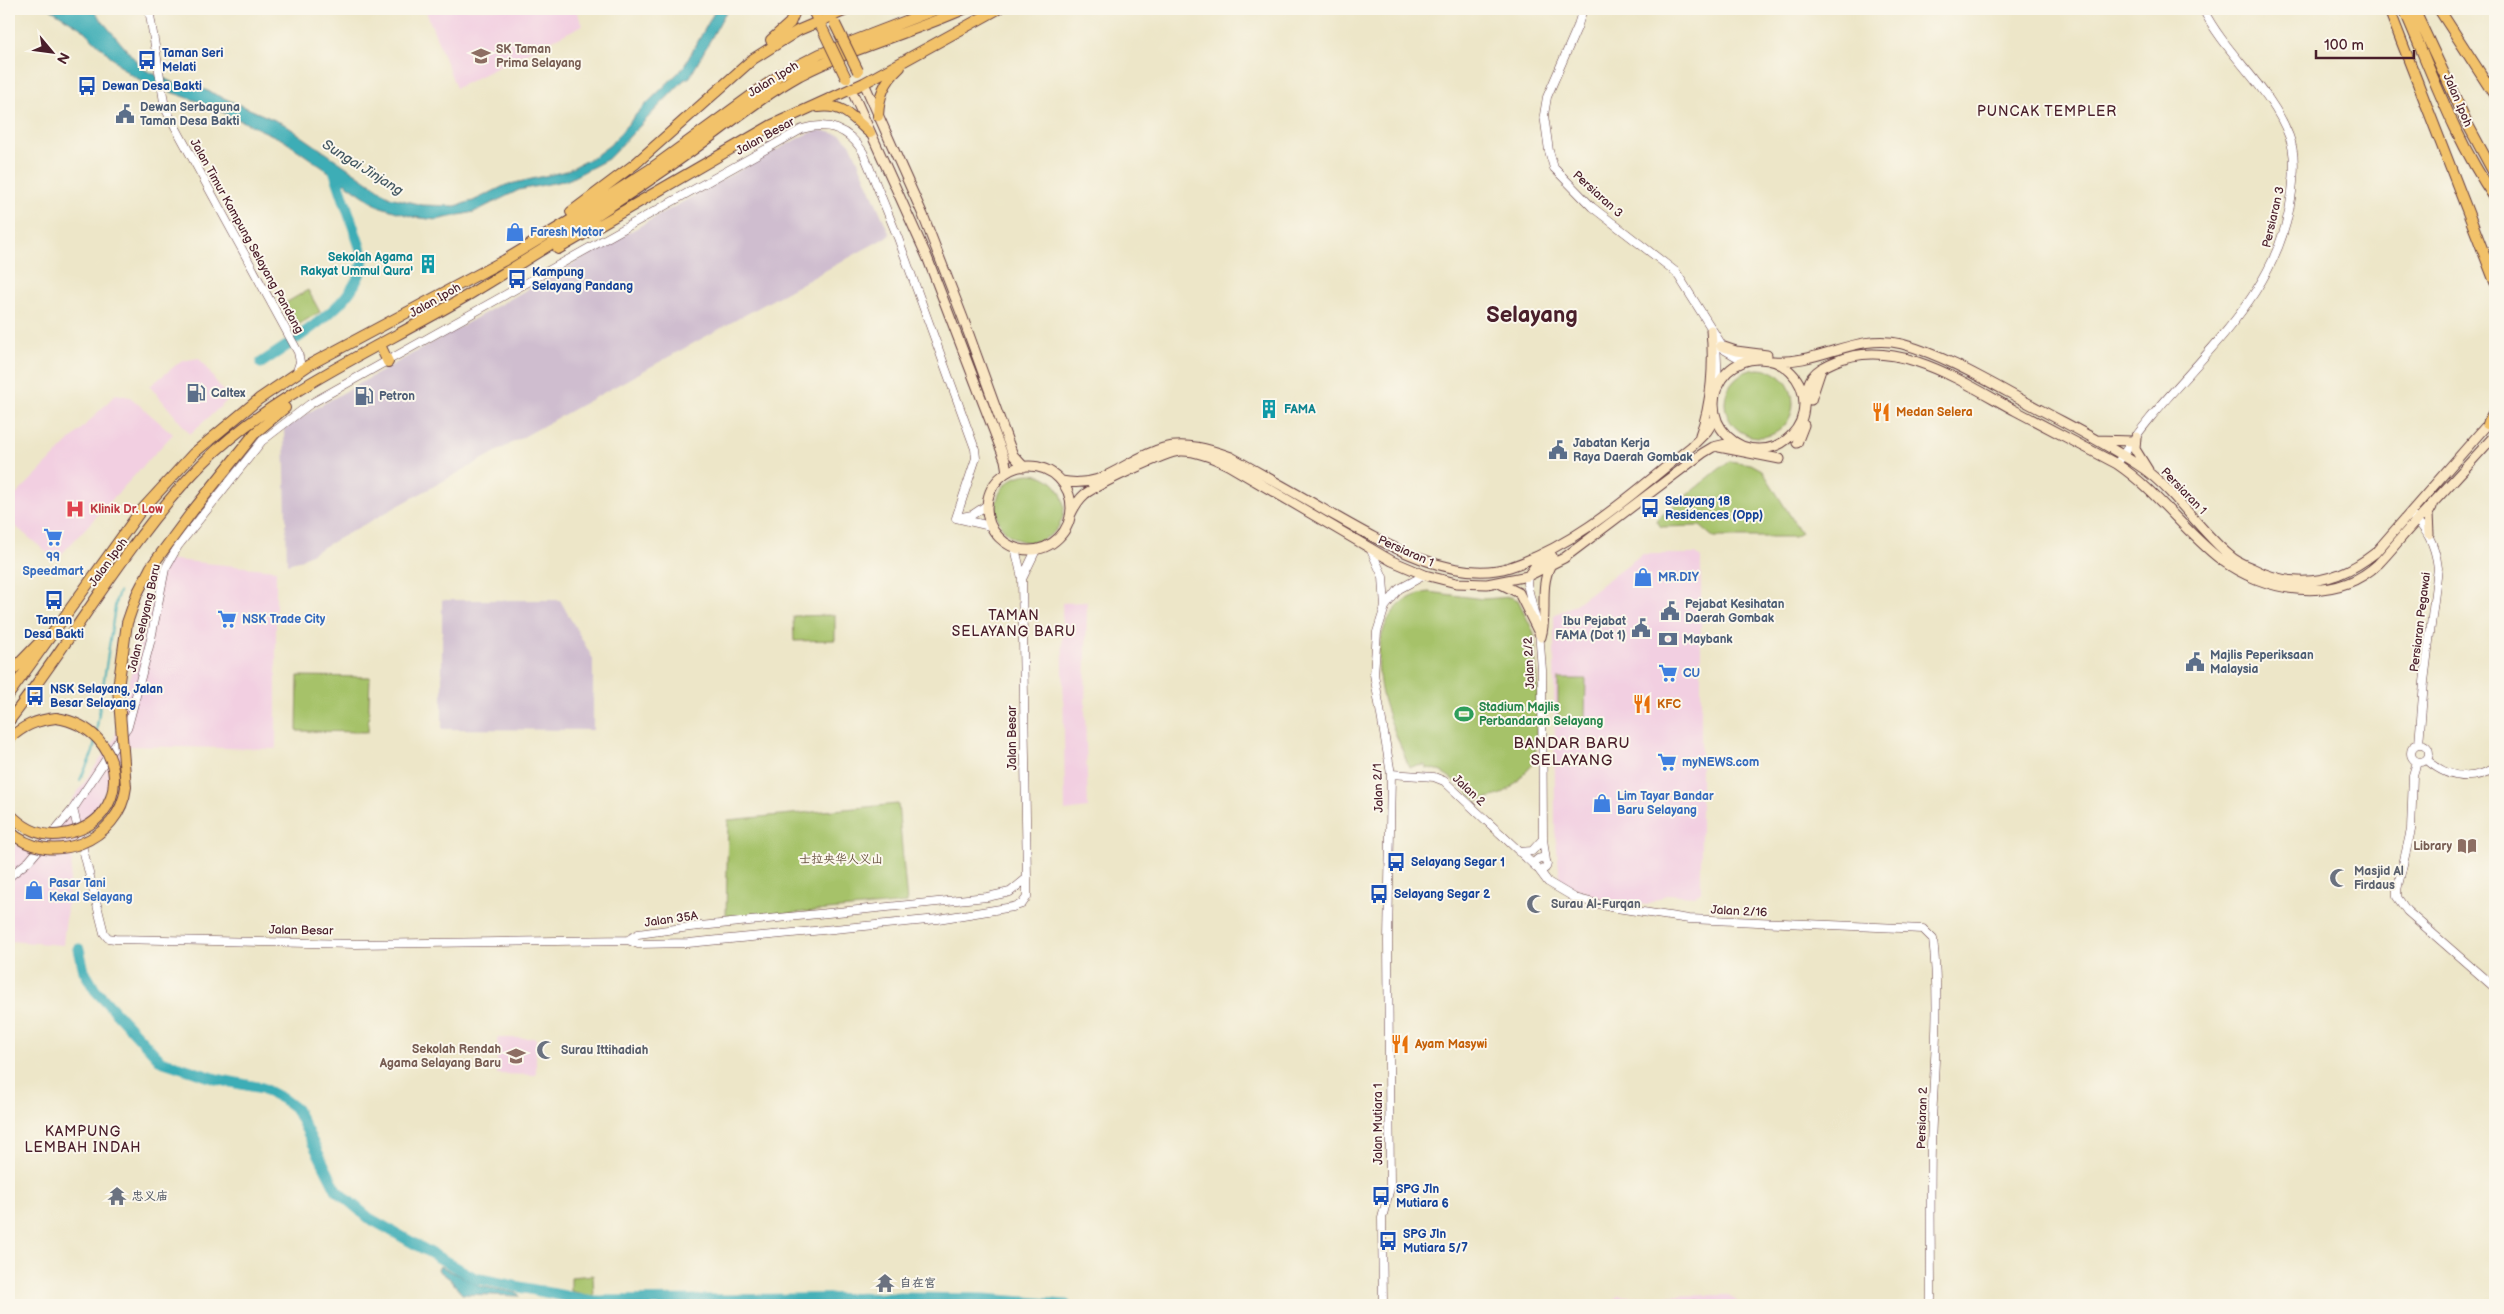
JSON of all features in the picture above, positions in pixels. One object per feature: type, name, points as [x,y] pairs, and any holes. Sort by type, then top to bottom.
[{"type":"main road","points":[[754,59],[766,44],[786,28],[796,9]]},
{"type":"main road","points":[[812,9],[846,78],[927,257],[1005,460],[1007,472]]},
{"type":"main road","points":[[447,291],[599,192],[669,134],[754,59],[786,37],[821,26],[832,16],[849,9]]},
{"type":"main road","points":[[860,38],[924,9]]},
{"type":"main road","name":"Jalan Ipoh","points":[[9,694],[139,513],[194,453],[259,399],[319,360],[543,237],[649,170],[781,74],[807,60],[860,38],[938,9]]},
{"type":"main road","name":"Jalan Ipoh","points":[[9,721],[155,519],[204,462],[251,423],[304,387],[470,294],[600,214],[772,92],[800,76],[964,9]]},
{"type":"main road","points":[[470,294],[565,245],[772,125],[864,83],[998,9]]},
{"type":"main road","points":[[2389,9],[2495,282]]},
{"type":"main road","name":"Jalan Ipoh","points":[[2404,9],[2451,119],[2469,155],[2495,198]]},
{"type":"main road","name":"Jalan Ipoh","points":[[2414,9],[2467,123],[2495,175]]},
{"type":"main road","points":[[2439,9],[2495,96]]},
{"type":"main road","points":[[832,16],[923,215],[1007,439],[1014,455],[1024,467]]},
{"type":"main road","points":[[878,116],[878,104],[885,84],[908,60]]},
{"type":"main road","points":[[805,110],[821,106],[842,109],[853,116],[870,133]]},
{"type":"main road","points":[[1697,442],[1704,424],[1713,366],[1710,330]]},
{"type":"main road","name":"Persiaran 1","points":[[1773,361],[1788,362],[1810,358],[1851,344],[1873,340],[1902,344],[1973,374],[2122,456],[2150,474],[2230,557],[2261,573],[2295,581],[2314,581],[2341,575],[2375,553],[2495,415]]},
{"type":"main road","points":[[1718,342],[1736,351],[1810,358]]},
{"type":"main road","points":[[380,345],[388,362]]},
{"type":"main road","name":"Persiaran 1","points":[[1822,367],[1853,355],[1870,354],[1906,359],[1923,364],[1968,385],[2117,464],[2135,476],[2158,497],[2218,557],[2242,574],[2273,586],[2315,590],[2347,583],[2376,565],[2495,435]]},
{"type":"main road","points":[[9,831],[34,846],[64,848],[93,838],[116,816],[124,801],[126,786],[118,688],[127,623],[137,594],[151,567],[191,512],[262,426],[353,359]]},
{"type":"main road","points":[[1804,406],[1799,383],[1788,370],[1773,361],[1752,359],[1731,369],[1718,387],[1714,402],[1716,417],[1724,433],[1735,442],[1754,449],[1777,445],[1797,429],[1804,406],[1808,386],[1812,378],[1822,367]]},
{"type":"main road","points":[[1797,443],[1806,422],[1822,367]]},
{"type":"main road","points":[[2487,424],[2495,410]]},
{"type":"main road","name":"Persiaran 1","points":[[1061,481],[1076,484],[1090,483],[1163,448],[1186,446],[1202,448],[1230,457],[1381,541],[1408,554],[1432,562],[1467,569],[1487,570],[1509,567],[1544,553],[1588,527],[1697,442],[1716,417]]},
{"type":"main road","points":[[2094,440],[2134,439],[2136,449],[2150,474]]},
{"type":"main road","name":"Persiaran 1","points":[[1070,516],[1077,502],[1087,493],[1158,458],[1182,451],[1200,454],[1228,465],[1392,561],[1425,575],[1465,583],[1498,583],[1528,576],[1564,558],[1713,447],[1735,442]]},
{"type":"main road","points":[[1713,447],[1780,460]]},
{"type":"main road","points":[[1024,467],[1038,467],[1050,472],[1061,481],[1067,492],[1070,516],[1061,535],[1054,542],[1036,550],[1015,548],[1005,543],[990,526],[987,505],[993,486],[1007,472],[1024,467]]},
{"type":"main road","points":[[2429,534],[2428,514],[2436,500]]},
{"type":"main road","points":[[1528,576],[1536,564],[1571,544],[1588,527]]},
{"type":"main road","points":[[1541,637],[1544,618],[1544,579],[1550,566]]},
{"type":"main road","points":[[1465,583],[1467,569]]},
{"type":"main road","points":[[1498,583],[1519,593],[1528,607],[1541,637]]},
{"type":"main road","points":[[9,674],[62,619]]},
{"type":"main road","points":[[9,740],[25,726],[37,720],[56,718],[86,727],[95,734],[106,748],[114,766],[108,802],[100,815],[88,826],[75,832],[57,835],[44,834],[31,830],[19,823],[9,813]]},
{"type":"street","name":"Jalan Timur Kampung Selayang Pandang","points":[[149,9],[165,108],[298,352]]},
{"type":"street","name":"Persiaran 3","points":[[1583,9],[1578,28],[1547,97],[1544,115],[1548,151],[1554,168],[1592,207],[1676,272],[1692,295],[1710,330],[1718,342],[1730,354],[1752,359]]},
{"type":"street","name":"Persiaran 3","points":[[2117,464],[2134,439],[2235,322],[2261,286],[2280,246],[2291,202],[2294,168],[2290,137],[2273,105],[2212,28],[2203,9]]},
{"type":"street","name":"Jalan Besar","points":[[388,362],[802,129],[817,125],[836,128],[855,140],[863,152],[898,238],[975,449],[976,458],[956,518]]},
{"type":"street","points":[[1718,342],[1718,387]]},
{"type":"street","points":[[298,352],[313,360],[319,360]]},
{"type":"street","points":[[296,374],[300,362],[298,352]]},
{"type":"street","name":"Jalan Selayang Baru","points":[[9,877],[29,861],[73,809],[128,726],[152,639],[165,569],[178,546],[262,441],[310,404],[388,362]]},
{"type":"street","points":[[956,518],[972,515],[987,505]]},
{"type":"street","name":"Persiaran Pegawai","points":[[2409,513],[2429,534],[2434,545],[2438,568],[2424,682],[2419,744]]},
{"type":"street","points":[[956,518],[990,526]]},
{"type":"street","name":"Jalan Besar","points":[[1015,548],[1022,578],[1026,897]]},
{"type":"street","name":"Jalan 2/1","points":[[1370,548],[1383,577],[1385,607]]},
{"type":"street","name":"Jalan Besar","points":[[1022,578],[1036,550]]},
{"type":"street","name":"Jalan 2/1","points":[[1388,941],[1391,774],[1374,674],[1377,632],[1385,607],[1399,589],[1425,575]]},
{"type":"street","name":"Jalan 2/2","points":[[1528,576],[1527,584],[1541,637],[1544,839],[1541,864]]},
{"type":"street","points":[[2417,762],[2412,758],[2411,752],[2414,746],[2419,744],[2425,745],[2429,750],[2426,760]]},
{"type":"street","points":[[2417,762],[2426,760],[2447,774],[2458,777],[2479,775],[2495,768]]},
{"type":"street","points":[[2417,762],[2413,775],[2412,822],[2397,881],[2397,897],[2407,911],[2495,988]]},
{"type":"street","name":"Jalan 2","points":[[1391,774],[1434,777],[1444,782],[1519,852],[1541,864]]},
{"type":"street","name":"Jalan Besar","points":[[73,809],[104,934],[112,939],[356,944],[628,940]]},
{"type":"street","points":[[1519,852],[1532,851],[1544,839]]},
{"type":"street","name":"Jalan 2/16","points":[[1541,864],[1543,878],[1552,884],[1575,898],[1610,907],[1689,919],[1923,929],[1930,934]]},
{"type":"street","name":"Jalan 35A","points":[[628,940],[638,934],[690,927],[987,897],[1010,892],[1027,878]]},
{"type":"street","name":"Jalan 35A","points":[[628,940],[638,944],[688,943],[974,915],[1022,904],[1026,897]]},
{"type":"street","name":"Persiaran 2","points":[[1929,1305],[1931,1298],[1931,1147],[1938,1020],[1938,979],[1933,939],[1930,934]]},
{"type":"street","name":"Jalan Mutiara 1","points":[[1382,1305],[1382,1218],[1390,1188],[1388,941]]},
{"type":"shaded area","name":"SK Taman Prima Selayang","points":[[425,9],[575,9],[583,25],[456,88]]},
{"type":"shaded area","points":[[820,130],[841,135],[851,145],[890,235],[298,561],[287,564],[284,429],[316,408],[727,177],[804,135]]},
{"type":"shaded area","points":[[199,358],[229,399],[190,434],[150,386],[181,361]]},
{"type":"shaded area","points":[[116,394],[130,397],[173,434],[56,560],[9,521],[9,502]]},
{"type":"shaded area","points":[[1642,554],[1696,554],[1701,558],[1701,893],[1695,896],[1667,894],[1647,905],[1598,898],[1560,881],[1555,829],[1554,615],[1574,605]]},
{"type":"shaded area","points":[[165,559],[276,570],[276,749],[129,746],[73,851],[63,945],[9,941],[9,841],[28,851],[59,819],[114,739],[154,586]]},
{"type":"shaded area","points":[[442,600],[560,600],[593,659],[593,730],[442,729]]},
{"type":"shaded area","points":[[1087,602],[1085,711],[1088,808],[1065,811],[1062,603]]},
{"type":"shaded area","name":"Sekolah Rendah Agama Selayang Baru","points":[[497,1038],[536,1038],[536,1075],[497,1074]]},
{"type":"shaded area","points":[[1726,1295],[1736,1300],[1738,1305],[1609,1305],[1618,1296]]},
{"type":"green space","points":[[308,290],[320,312],[294,327],[282,305]]},
{"type":"green space","points":[[1759,369],[1772,371],[1783,379],[1791,390],[1793,403],[1791,416],[1783,427],[1772,435],[1759,437],[1746,435],[1735,427],[1727,416],[1725,403],[1727,390],[1735,379],[1746,371]]},
{"type":"green space","points":[[1729,461],[1751,464],[1762,470],[1801,533],[1794,537],[1713,537],[1700,526],[1661,527],[1656,520]]},
{"type":"green space","points":[[1030,474],[1043,476],[1054,484],[1062,495],[1064,508],[1062,521],[1054,532],[1043,540],[1030,542],[1017,540],[1006,532],[998,521],[996,508],[998,495],[1006,484],[1017,476]]},
{"type":"green space","name":"Stadium Majlis Perbandaran Selayang","points":[[1429,592],[1483,599],[1511,597],[1518,600],[1534,633],[1538,696],[1535,762],[1511,788],[1499,795],[1477,801],[1454,780],[1441,772],[1427,768],[1425,765],[1409,767],[1387,713],[1379,678],[1380,646],[1383,631],[1399,605],[1412,597]]},
{"type":"green space","points":[[835,615],[835,640],[794,641],[793,616]]},
{"type":"green space","points":[[298,676],[370,677],[368,732],[297,731]]},
{"type":"green space","points":[[1558,679],[1586,679],[1585,720],[1558,720]]},
{"type":"green space","name":"士拉央华人义山","points":[[898,804],[907,903],[726,919],[728,820]]},
{"type":"green space","points":[[593,1275],[594,1297],[571,1291],[571,1277]]},
{"type":"green space","points":[[1622,1300],[1700,1302],[1700,1305],[1616,1305]]},
{"type":"water","points":[[50,9],[92,9],[143,69],[176,84],[203,89],[284,124],[390,197],[422,205],[455,206],[473,201],[506,185],[566,171],[595,156],[610,145],[639,111],[683,68],[716,9],[729,9],[690,77],[684,80],[608,159],[568,180],[519,190],[474,212],[436,220],[413,217],[378,206],[283,140],[200,102],[147,84],[128,73],[82,29]]},
{"type":"water","points":[[440,1266],[480,1286],[517,1293],[520,1296],[462,1294],[450,1279],[438,1270]]},
{"type":"waterway","points":[[297,338],[340,303],[356,281],[361,269],[363,256],[333,167]]},
{"type":"waterway","points":[[261,363],[288,345]]},
{"type":"waterway","points":[[96,733],[116,600],[119,592]]},
{"type":"waterway","points":[[80,780],[93,752],[95,741]]},
{"type":"waterway","points":[[79,949],[84,971],[95,990],[161,1061],[216,1079],[262,1088],[283,1099],[296,1109],[337,1191],[369,1218],[475,1278],[590,1301],[599,1301]]},
{"type":"waterway","points":[[602,1301],[899,1298]]},
{"type":"waterway","points":[[901,1298],[984,1299],[1066,1305]]},
{"type":"place","name":"SK Taman Prima Selayang","points":[[481,56]]},
{"type":"place","name":"Taman Seri Melati","points":[[147,60]]},
{"type":"place","name":"Dewan Desa Bakti","points":[[87,86]]},
{"type":"place","name":"Dewan Serbaguna Taman Desa Bakti","points":[[125,114]]},
{"type":"place","name":"Faresh Motor","points":[[515,232]]},
{"type":"place","name":"Sekolah Agama Rakyat Ummul Qura'","points":[[428,264]]},
{"type":"place","name":"Kampung Selayang Pandang","points":[[517,279]]},
{"type":"place","name":"Caltex","points":[[196,393]]},
{"type":"place","name":"Petron","points":[[364,396]]},
{"type":"place","name":"FAMA","points":[[1269,409]]},
{"type":"place","name":"Medan Selera","points":[[1881,412]]},
{"type":"place","name":"Jabatan Kerja Raya Daerah Gombak","points":[[1558,450]]},
{"type":"place","name":"Selayang 18 Residences (Opp)","points":[[1650,508]]},
{"type":"place","name":"Klinik Dr. Low","points":[[75,509]]},
{"type":"place","name":"99 Speedmart","points":[[53,537]]},
{"type":"place","name":"MR.DIY","points":[[1643,577]]},
{"type":"place","name":"Taman Desa Bakti","points":[[54,600]]},
{"type":"place","name":"Pejabat Kesihatan Daerah Gombak","points":[[1670,611]]},
{"type":"place","name":"NSK Trade City","points":[[227,619]]},
{"type":"place","name":"Ibu Pejabat FAMA (Dot 1)","points":[[1641,628]]},
{"type":"place","name":"Maybank","points":[[1668,639]]},
{"type":"place","name":"Majlis Peperiksaan Malaysia","points":[[2195,662]]},
{"type":"place","name":"CU","points":[[1668,673]]},
{"type":"place","name":"NSK Selayang, Jalan Besar Selayang","points":[[35,696]]},
{"type":"place","name":"KFC","points":[[1642,704]]},
{"type":"place","name":"Stadium Majlis Perbandaran Selayang","points":[[1464,714]]},
{"type":"place","name":"myNEWS.com","points":[[1667,762]]},
{"type":"place","name":"Lim Tayar Bandar Baru Selayang","points":[[1602,803]]},
{"type":"place","name":"Library","points":[[2467,846]]},
{"type":"place","name":"Selayang Segar 1","points":[[1396,862]]},
{"type":"place","name":"Masjid Al Firdaus","points":[[2339,878]]},
{"type":"place","name":"Pasar Tani Kekal Selayang","points":[[34,890]]},
{"type":"place","name":"Selayang Segar 2","points":[[1379,894]]},
{"type":"place","name":"Surau Al-Furqan","points":[[1536,904]]},
{"type":"place","name":"Ayam Masywi","points":[[1400,1044]]},
{"type":"place","name":"Surau Ittihadiah","points":[[546,1050]]},
{"type":"place","name":"Sekolah Rendah Agama Selayang Baru","points":[[516,1056]]},
{"type":"place","name":"忠义庙","points":[[117,1196]]},
{"type":"place","name":"SPG Jln Mutiara 6","points":[[1381,1196]]},
{"type":"place","name":"SPG Jln Mutiara 5/7","points":[[1388,1241]]},
{"type":"place","name":"自在宫","points":[[885,1283]]},
{"type":"district","name":"PUNCAK TEMPLER","points":[[2047,111]]},
{"type":"district","name":"Selayang","points":[[1532,314]]},
{"type":"district","name":"TAMAN SELAYANG BARU","points":[[1014,624]]},
{"type":"district","name":"BANDAR BARU SELAYANG","points":[[1572,752]]},
{"type":"district","name":"KAMPUNG LEMBAH INDAH","points":[[83,1140]]},
{"type":"water label","name":"Sungai Jinjang","points":[[363,167]]}]
